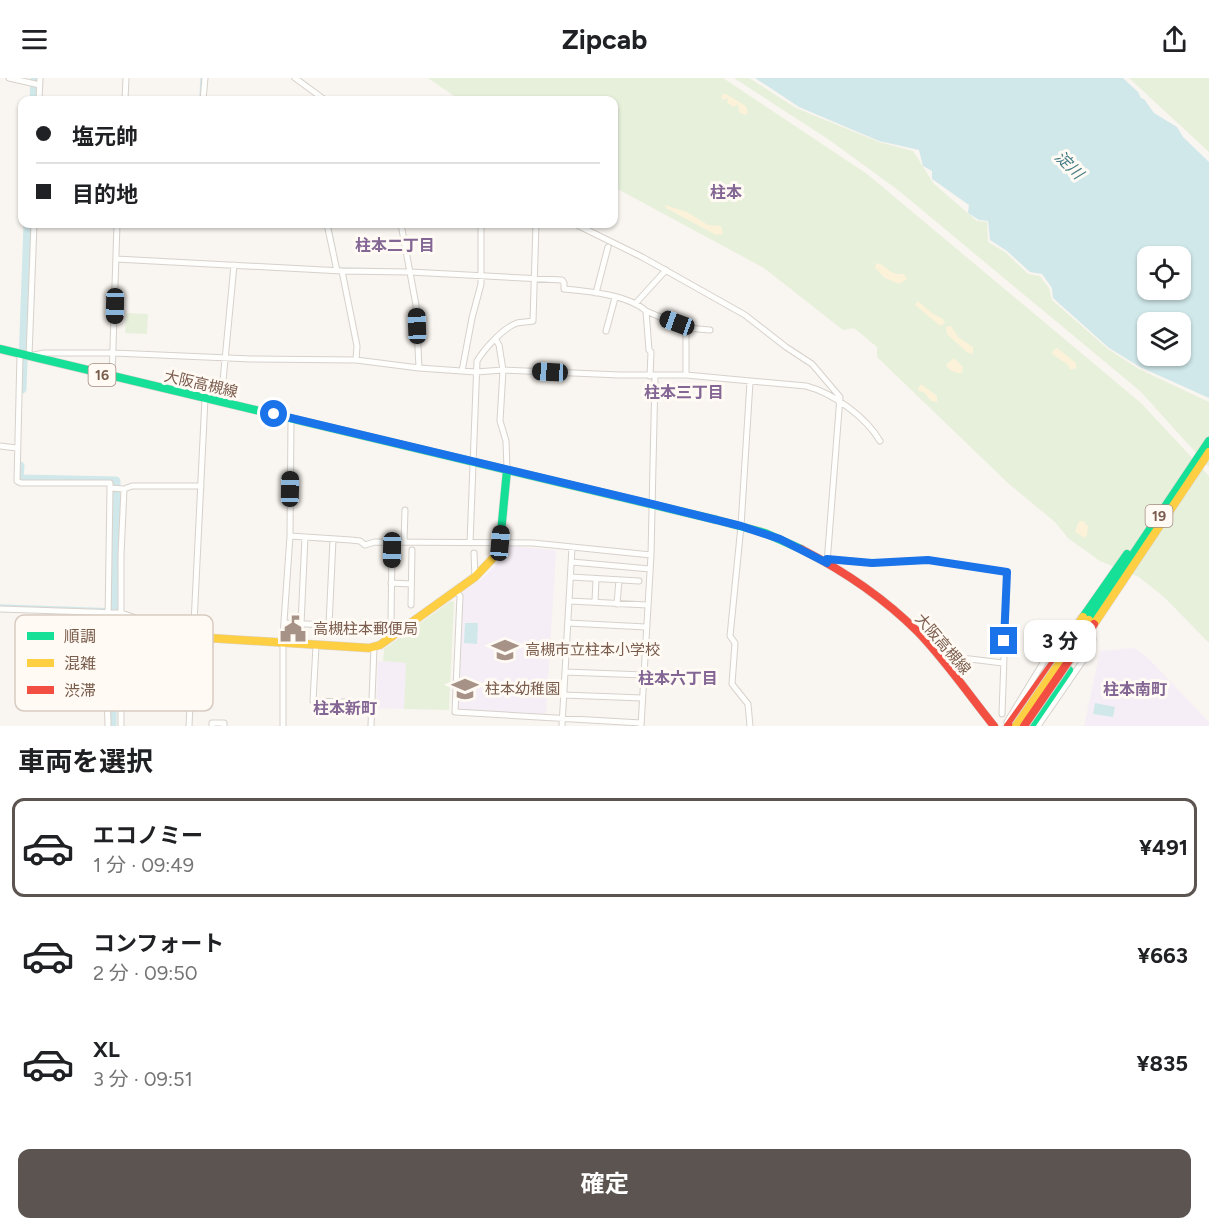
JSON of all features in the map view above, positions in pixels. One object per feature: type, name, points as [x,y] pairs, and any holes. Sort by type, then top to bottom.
[{"type":"main road","name":"大阪高槻線","points":[[0,349],[652,504],[741,526],[780,539],[827,561],[879,596],[920,634],[994,726]]},
{"type":"main road","name":"19","points":[[1164,514],[1209,441]]},
{"type":"main road","name":"19","points":[[1111,593],[1209,452]]},
{"type":"main road","points":[[213,638],[362,648],[374,647],[399,633],[475,577],[490,564],[496,555],[500,543],[507,470]]},
{"type":"main road","points":[[1016,726],[1111,593]]},
{"type":"main road","points":[[1024,726],[1111,593]]},
{"type":"main road","points":[[1006,726],[1054,662],[1091,622]]},
{"type":"main road","points":[[1031,726],[1069,670],[1091,622]]},
{"type":"street","points":[[9,78],[40,81],[39,96]]},
{"type":"street","points":[[125,96],[126,78]]},
{"type":"street","points":[[203,96],[204,78]]},
{"type":"street","points":[[295,78],[320,96]]},
{"type":"street","points":[[34,228],[29,356],[114,353],[224,358],[357,360],[418,368],[476,372],[503,370],[652,376],[686,375],[806,386],[820,390],[838,400],[874,430],[880,441]]},
{"type":"street","points":[[112,377],[117,228]]},
{"type":"street","points":[[328,228],[357,346],[357,360]]},
{"type":"street","points":[[402,228],[416,305],[418,368]]},
{"type":"street","points":[[462,371],[482,276],[482,228]]},
{"type":"street","points":[[470,543],[477,361],[482,353],[517,323],[533,321],[536,228]]},
{"type":"street","points":[[583,228],[666,270],[745,315],[812,364],[840,397],[827,561],[872,563],[928,560],[1007,572],[1002,714]]},
{"type":"street","points":[[596,293],[608,247]]},
{"type":"street","points":[[116,259],[562,280],[564,289],[615,298],[635,304],[686,328],[710,330]]},
{"type":"street","points":[[221,402],[234,265]]},
{"type":"street","points":[[635,304],[666,270]]},
{"type":"street","points":[[606,332],[615,298]]},
{"type":"street","points":[[456,591],[460,596],[455,712],[641,725],[652,504],[652,376],[646,311]]},
{"type":"street","points":[[686,328],[686,375]]},
{"type":"street","points":[[496,340],[503,370],[500,421],[506,441],[507,470]]},
{"type":"street","points":[[20,354],[17,481],[21,483],[110,483],[108,612]]},
{"type":"street","points":[[750,382],[741,526],[730,636],[735,643],[732,684],[748,704],[750,726]]},
{"type":"street","points":[[195,615],[205,398]]},
{"type":"street","points":[[283,726],[284,623],[290,536],[291,419]]},
{"type":"street","points":[[0,446],[17,448]]},
{"type":"street","points":[[110,489],[124,489],[132,486],[201,486]]},
{"type":"street","points":[[121,614],[124,489]]},
{"type":"street","points":[[404,542],[405,510]]},
{"type":"street","points":[[290,536],[351,540],[365,545],[375,542],[533,543],[651,555]]},
{"type":"street","points":[[301,624],[306,537]]},
{"type":"street","points":[[284,623],[329,625],[333,539]]},
{"type":"street","points":[[562,726],[572,547]]},
{"type":"street","points":[[392,550],[391,621],[399,633]]},
{"type":"street","points":[[411,605],[412,550]]},
{"type":"street","points":[[474,553],[475,577]]},
{"type":"street","points":[[572,562],[650,569]]},
{"type":"street","points":[[571,577],[639,581]]},
{"type":"street","points":[[595,602],[596,579]]},
{"type":"street","points":[[617,604],[619,580]]},
{"type":"street","points":[[391,583],[411,584]]},
{"type":"street","points":[[570,601],[647,605]]},
{"type":"street","points":[[0,609],[108,612],[124,615]]},
{"type":"street","points":[[568,623],[646,627]]},
{"type":"street","points":[[1006,726],[1069,624],[1092,639],[1091,649],[1038,726]]},
{"type":"street","points":[[316,646],[313,701],[372,703]]},
{"type":"street","points":[[371,726],[374,647]]},
{"type":"street","points":[[567,648],[645,652]]},
{"type":"street","points":[[939,657],[1003,663]]},
{"type":"street","points":[[565,672],[644,675]]},
{"type":"street","points":[[564,695],[642,698]]},
{"type":"street","points":[[189,726],[190,711]]},
{"type":"street","points":[[543,718],[543,726]]},
{"type":"street","points":[[212,726],[212,723],[224,723],[224,726]]},
{"type":"shaded area","name":"高槻市立柱本小学校","points":[[508,546],[555,550],[556,552],[546,712],[543,715],[459,710],[457,707],[463,592],[482,579],[496,565]]},
{"type":"shaded area","points":[[1134,648],[1148,658],[1209,722],[1209,726],[1084,726],[1100,651]]},
{"type":"shaded area","points":[[378,661],[406,662],[404,709],[376,708]]},
{"type":"green space","points":[[428,78],[723,78],[867,174],[1141,403],[1209,476],[1209,643],[1165,598],[1139,577],[1100,561],[1068,538],[1055,522],[1009,484],[877,357],[877,347],[854,328],[843,330],[764,268],[618,189],[618,96],[454,96]]},
{"type":"green space","points":[[734,78],[749,78],[796,108],[879,142],[913,151],[934,184],[977,221],[987,222],[988,242],[1005,252],[1028,274],[1040,276],[1049,288],[1052,300],[1108,349],[1139,369],[1209,402],[1209,467],[1140,391],[898,190],[828,139]]},
{"type":"green space","points":[[1129,78],[1209,78],[1209,152]]},
{"type":"green space","points":[[126,313],[148,314],[147,334],[125,333]]},
{"type":"green space","points":[[451,601],[454,602],[449,710],[404,709],[406,663],[383,661],[384,649]]},
{"type":"sand","points":[[723,94],[746,106],[748,113],[745,115],[739,112],[738,104],[734,107],[727,103],[728,98],[724,100],[721,98]]},
{"type":"sand","points":[[665,205],[687,212],[708,225],[721,226],[723,234],[716,235],[666,208]]},
{"type":"sand","points":[[876,263],[891,272],[904,274],[907,279],[899,284],[885,278],[875,268]]},
{"type":"sand","points":[[918,301],[943,319],[945,323],[940,326],[915,305]]},
{"type":"sand","points":[[951,326],[958,337],[973,347],[973,354],[968,353],[947,334],[946,327]]},
{"type":"sand","points":[[1057,348],[1076,363],[1076,368],[1070,370],[1068,365],[1052,354]]},
{"type":"sand","points":[[954,358],[963,367],[962,373],[953,371],[946,365]]},
{"type":"sand","points":[[921,384],[937,396],[937,402],[931,401],[924,392],[919,391]]},
{"type":"sand","points":[[1079,521],[1083,521],[1088,526],[1085,538],[1075,532]]},
{"type":"water","name":"淀川","points":[[755,78],[1123,78],[1138,92],[1154,113],[1177,127],[1183,137],[1209,162],[1209,398],[1138,366],[1191,366],[1191,312],[1137,312],[1137,365],[1109,348],[1053,298],[1052,288],[1042,274],[1030,272],[1007,251],[990,240],[988,221],[979,220],[968,213],[969,205],[932,179],[932,171],[923,166],[919,150],[879,141],[799,107]]},
{"type":"water","points":[[465,623],[478,623],[477,644],[464,643]]},
{"type":"water","points":[[1095,703],[1115,707],[1113,717],[1093,714]]},
{"type":"waterway","points":[[34,96],[35,78]]},
{"type":"waterway","points":[[200,96],[201,78]]},
{"type":"waterway","points":[[22,389],[28,228]]},
{"type":"waterway","points":[[331,228],[335,249]]},
{"type":"waterway","points":[[339,268],[384,269]]},
{"type":"waterway","points":[[20,466],[19,477],[22,479],[116,481],[114,615]]},
{"type":"waterway","points":[[0,605],[113,609]]},
{"type":"waterway","points":[[112,711],[112,726]]},
{"type":"traffic: fast","points":[[0,349],[717,520],[765,533],[801,549]]},
{"type":"traffic: fast","points":[[1089,620],[1209,441]]},
{"type":"traffic: fast","points":[[495,556],[500,543],[507,470]]},
{"type":"traffic: fast","points":[[1083,617],[1127,554]]},
{"type":"traffic: fast","points":[[1031,726],[1069,670]]},
{"type":"traffic: slow","points":[[1094,624],[1209,452]]},
{"type":"traffic: slow","points":[[213,638],[369,648],[380,645],[475,577],[495,556]]},
{"type":"traffic: slow","points":[[1066,644],[1083,617]]},
{"type":"traffic: slow","points":[[1016,726],[1089,620]]},
{"type":"traffic: jam","points":[[801,549],[833,566],[863,586],[905,620],[938,655],[994,726]]},
{"type":"traffic: jam","points":[[1024,726],[1094,624]]},
{"type":"traffic: jam","points":[[1008,726],[1054,662]]},
{"type":"place","name":"高槻柱本郵便局","points":[[293,629]]},
{"type":"place","name":"高槻市立柱本小学校","points":[[505,650]]},
{"type":"place","name":"柱本幼稚園","points":[[465,689]]},
{"type":"district","name":"柱本","points":[[726,192]]},
{"type":"district","name":"柱本二丁目","points":[[395,245]]},
{"type":"district","name":"柱本三丁目","points":[[684,392]]},
{"type":"district","name":"柱本六丁目","points":[[678,678]]},
{"type":"district","name":"柱本南町","points":[[1135,689]]},
{"type":"district","name":"柱本新町","points":[[345,708]]},
{"type":"route","points":[[274,414],[741,526],[780,539],[827,563],[827,559],[872,563],[928,560],[1007,572],[1004,641]]}]
